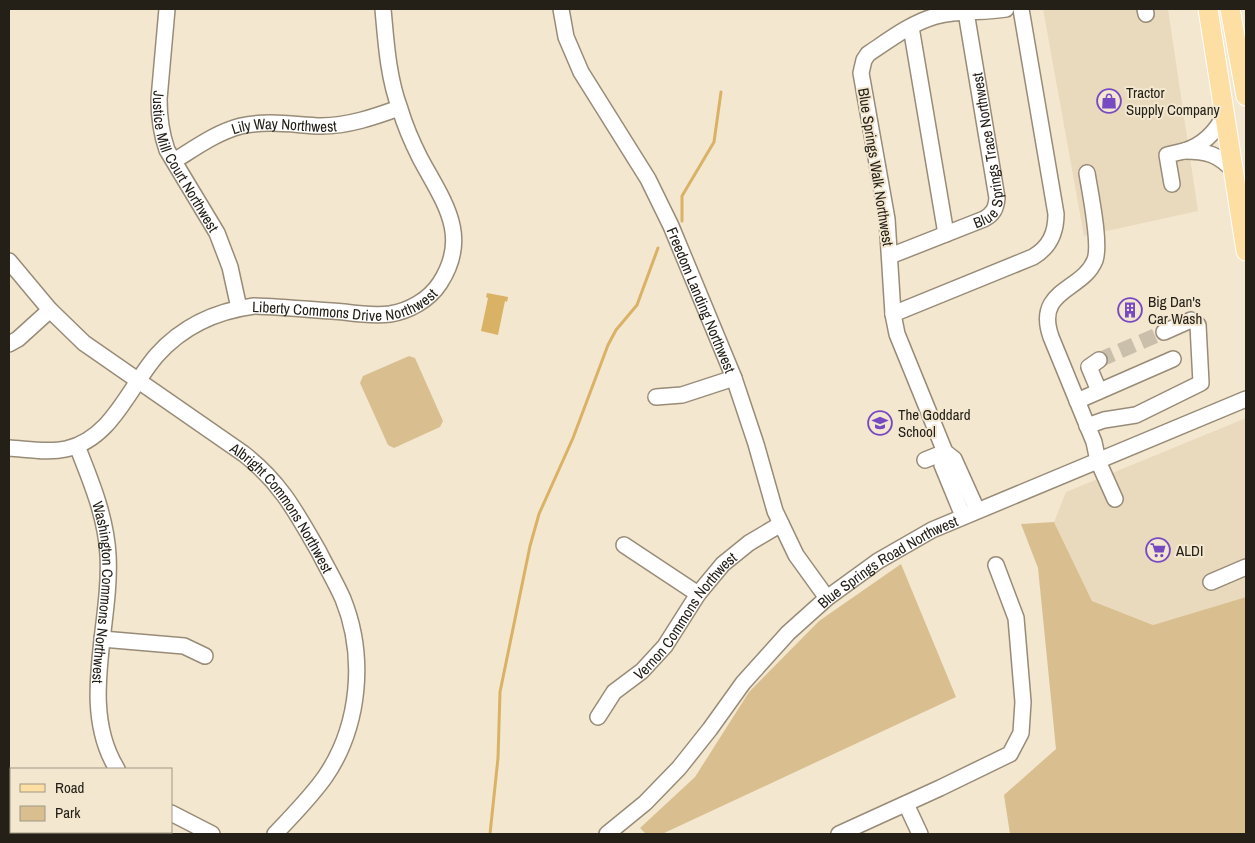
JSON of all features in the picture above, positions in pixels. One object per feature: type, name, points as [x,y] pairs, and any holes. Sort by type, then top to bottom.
[{"type":"main road","points":[[1208,9],[1246,251]]},
{"type":"main road","points":[[1230,9],[1246,96]]},
{"type":"main road","points":[[1233,164],[1246,188]]},
{"type":"street","name":"Justice Mill Court Northwest","points":[[167,9],[159,112],[163,138],[174,161],[220,240],[235,283],[239,308]]},
{"type":"street","name":"Liberty Commons Drive Northwest","points":[[9,448],[52,451],[78,446],[94,436],[108,423],[156,356],[186,329],[207,318],[239,308],[272,306],[390,314],[419,303],[437,287],[451,261],[454,230],[446,203],[419,156],[399,108],[389,68],[383,9]]},
{"type":"street","name":"Freedom Landing Northwest","points":[[561,9],[566,37],[573,56],[591,89],[660,200],[734,378],[756,444],[775,511],[796,555],[828,598]]},
{"type":"street","name":"Blue Springs Walk Northwest","points":[[970,513],[954,460],[945,452],[897,334],[893,314],[887,219],[861,73],[868,54],[911,27],[936,16],[1006,9]]},
{"type":"street","points":[[893,314],[1033,257],[1053,237],[1056,214],[1021,9]]},
{"type":"street","name":"Blue Springs Trace Northwest","points":[[890,256],[992,214],[996,208],[998,198],[966,12]]},
{"type":"street","points":[[911,27],[946,234]]},
{"type":"street","name":"Lily Way Northwest","points":[[174,161],[221,133],[244,126],[271,123],[335,125],[363,120],[399,108]]},
{"type":"street","points":[[1172,184],[1167,155],[1192,149],[1207,139],[1225,114]]},
{"type":"street","points":[[1184,151],[1210,153],[1233,164]]},
{"type":"street","points":[[1087,173],[1097,242],[1096,258],[1091,269],[1058,295],[1050,306],[1048,329],[1087,426],[1098,460],[1116,499]]},
{"type":"street","name":"Albright Commons Northwest","points":[[9,261],[50,310],[84,343],[244,454],[274,481],[296,510],[334,581],[350,620],[357,664],[357,685],[354,705],[345,738],[325,777],[275,834]]},
{"type":"street","points":[[9,344],[18,339],[50,310]]},
{"type":"street","points":[[1087,426],[1104,420],[1136,415],[1201,383],[1198,325],[1191,320],[1164,332]]},
{"type":"street","points":[[1077,401],[1173,359]]},
{"type":"street","points":[[1098,360],[1089,367],[1099,391]]},
{"type":"street","points":[[656,397],[682,395],[734,378]]},
{"type":"street","name":"Blue Springs Road Northwest","points":[[607,834],[663,786],[695,749],[758,666],[788,633],[828,598],[895,550],[925,533],[970,513],[1246,399]]},
{"type":"street","name":"Washington Commons Northwest","points":[[78,446],[100,511],[107,543],[108,570],[98,702],[100,726],[106,747],[116,768]]},
{"type":"street","points":[[925,460],[945,452]]},
{"type":"street","name":"Vernon Commons Northwest","points":[[598,717],[614,692],[642,671],[665,646],[698,594],[723,564],[736,553],[781,524]]},
{"type":"street","points":[[624,544],[698,594]]},
{"type":"street","points":[[839,834],[1010,754],[1021,733],[1023,702],[1016,618],[996,566]]},
{"type":"street","points":[[1212,582],[1246,567]]},
{"type":"street","points":[[102,639],[184,646],[205,656]]},
{"type":"street","points":[[906,804],[920,834]]},
{"type":"street","points":[[172,814],[212,834]]},
{"type":"shaded area","points":[[1043,9],[1168,9],[1198,211],[1084,236]]},
{"type":"shaded area","points":[[487,293],[508,297],[507,302],[505,301],[498,335],[481,331],[488,298],[486,297]]},
{"type":"shaded area","points":[[1246,418],[1246,597],[1153,625],[1092,601],[1054,522],[1066,492]]},
{"type":"green space","points":[[409,356],[415,358],[443,421],[440,427],[394,448],[388,445],[360,383],[363,376]]},
{"type":"green space","points":[[1054,522],[1092,601],[1153,625],[1246,597],[1246,834],[1010,834],[1004,795],[1056,749],[1038,568],[1021,524]]},
{"type":"green space","points":[[901,564],[956,697],[662,834],[646,834],[640,828],[695,777],[749,692],[819,621]]},
{"type":"waterway","points":[[682,221],[682,196],[714,142],[721,92]]},
{"type":"waterway","points":[[490,834],[498,758],[500,692],[530,546],[539,514],[573,438],[608,345],[616,330],[637,305],[658,248]]},
{"type":"tunnel","points":[[1099,360],[1164,332]]},
{"type":"place","name":"Tractor Supply Company","points":[[1109,101]]},
{"type":"place","name":"Big Dan's Car Wash","points":[[1130,310]]},
{"type":"place","name":"The Goddard School","points":[[880,423]]},
{"type":"place","name":"ALDI","points":[[1158,550]]}]
